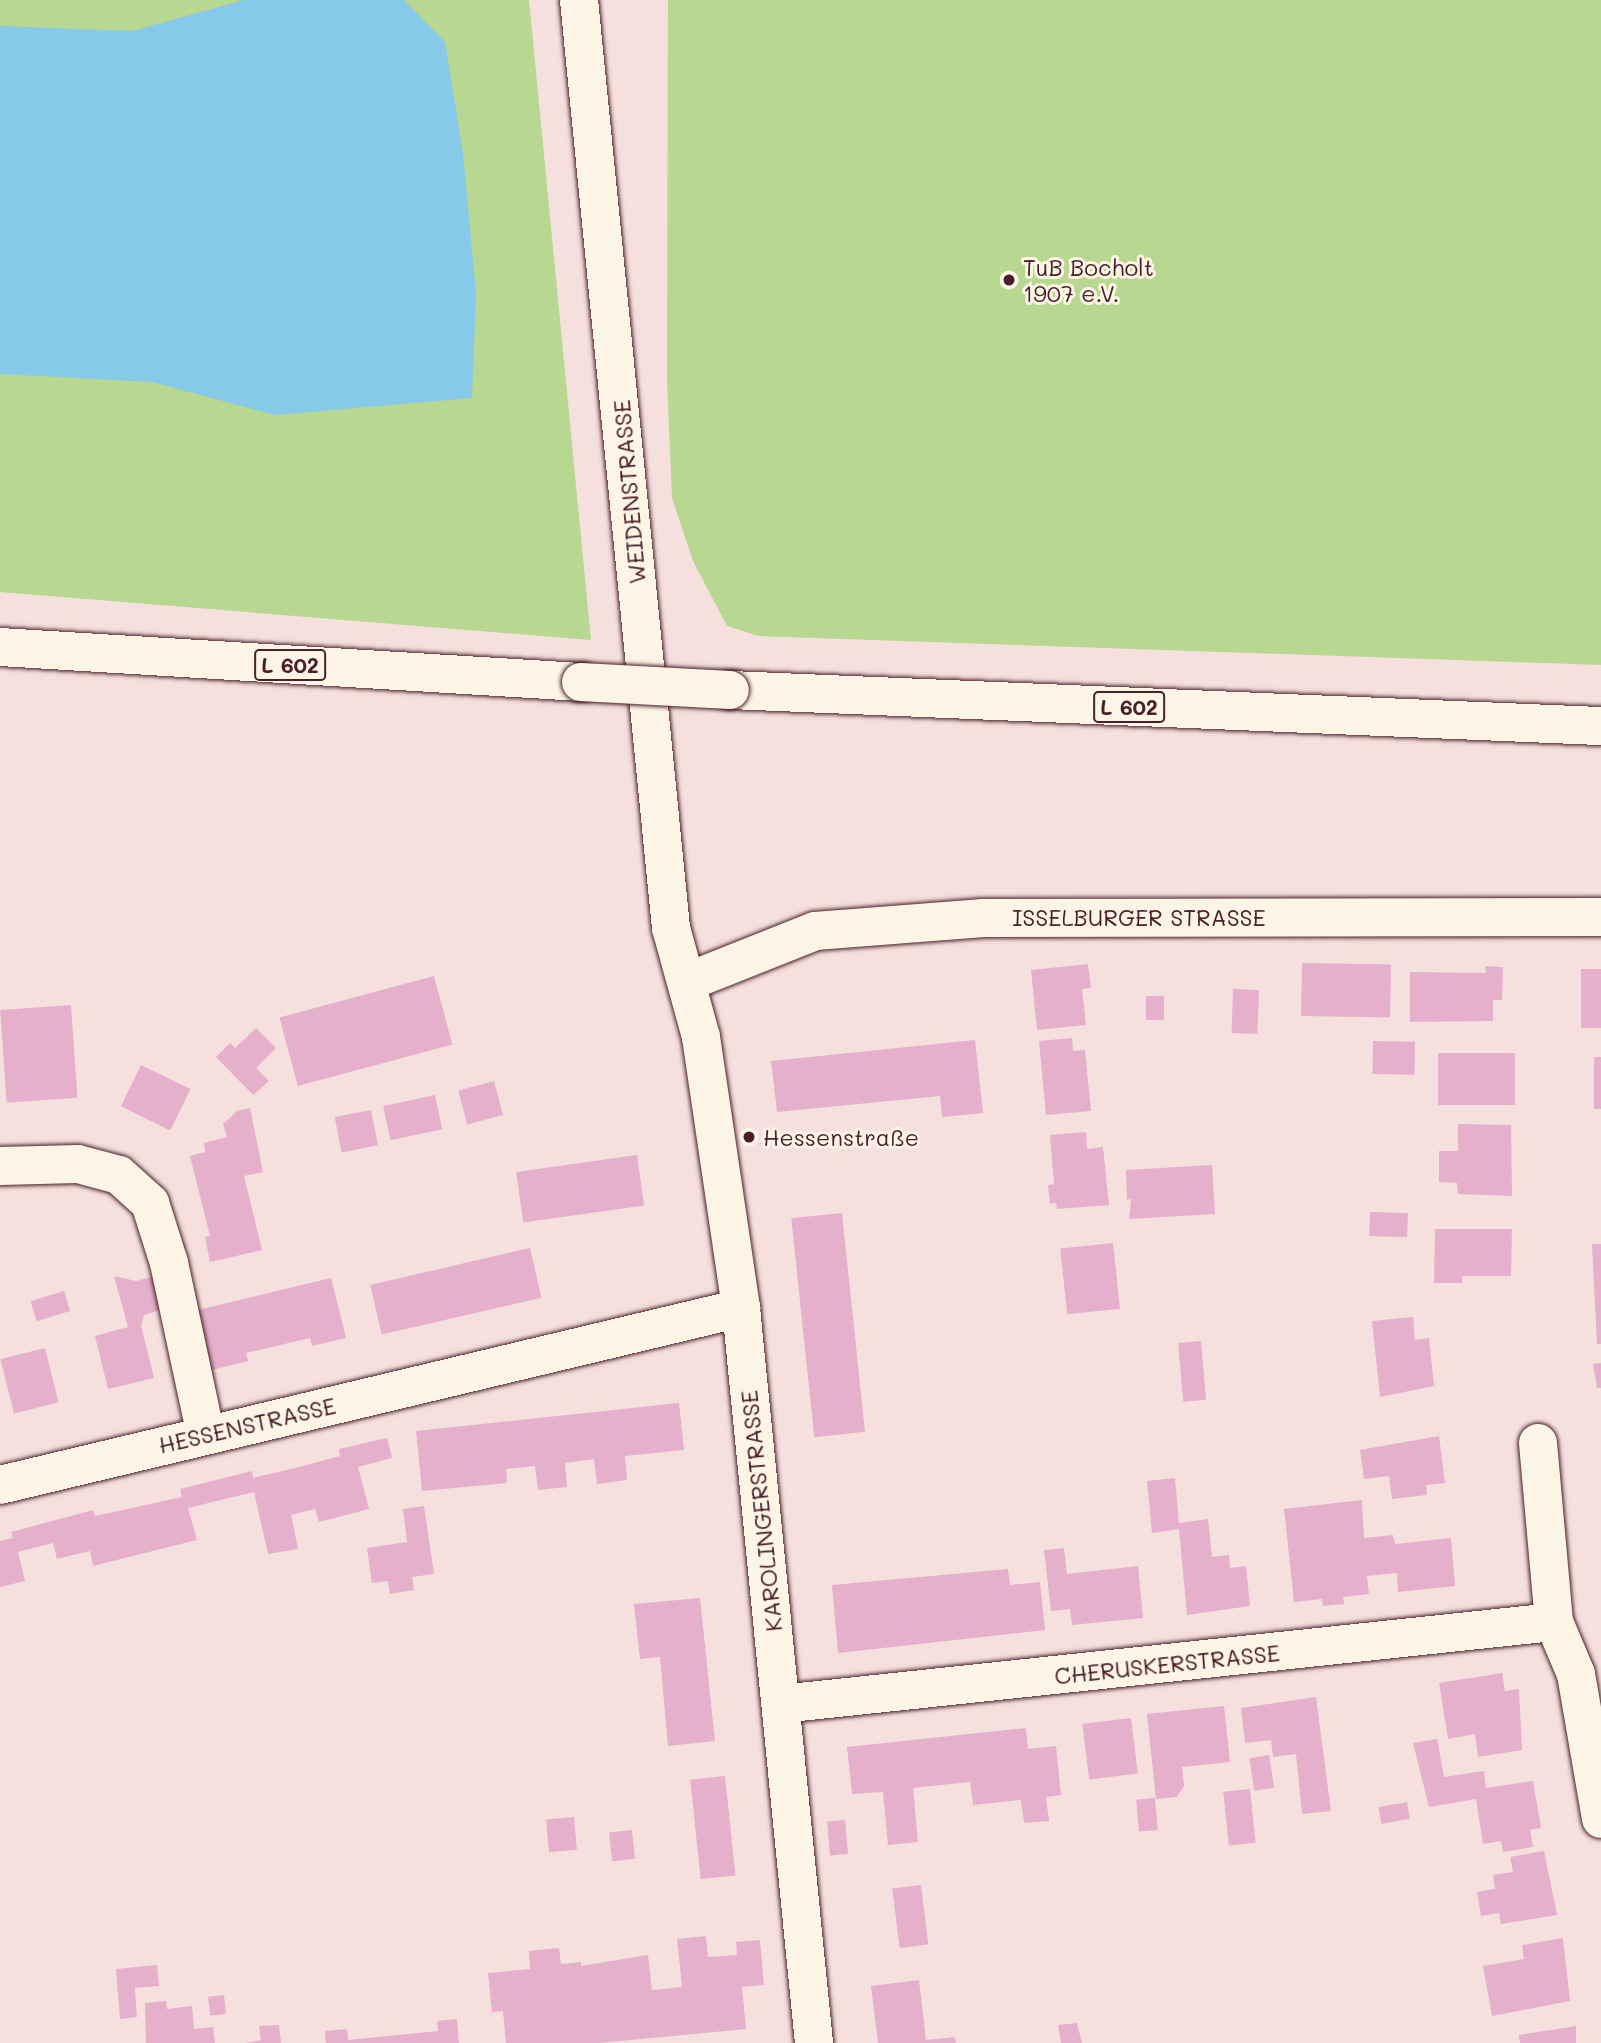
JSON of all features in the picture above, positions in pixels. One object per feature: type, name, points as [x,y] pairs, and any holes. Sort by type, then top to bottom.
[{"type":"street","name":"WEIDENSTRASSE","points":[[579,0],[671,928],[687,982]]},
{"type":"street","name":"L 602","points":[[0,647],[730,690],[1601,726]]},
{"type":"street","name":"ISSELBURGER STRASSE","points":[[687,982],[815,931],[971,919],[1601,917]]},
{"type":"street","name":"KAROLINGERSTRASSE","points":[[687,982],[718,1140],[740,1308],[814,2043]]},
{"type":"street","points":[[0,1166],[78,1164],[119,1175],[150,1203],[169,1264],[206,1435]]},
{"type":"street","name":"HESSENSTRASSE","points":[[0,1485],[740,1308]]},
{"type":"street","points":[[1538,1443],[1554,1622],[1576,1674],[1601,1819]]},
{"type":"street","name":"CHERUSKERSTRASSE","points":[[781,1704],[1554,1622]]},
{"type":"green space","points":[[0,0],[529,0],[591,640],[0,592]]},
{"type":"green space","points":[[668,0],[1601,0],[1601,665],[758,636],[727,626],[693,561],[672,498],[667,378]]},
{"type":"water","points":[[244,0],[404,0],[445,42],[463,153],[476,293],[472,398],[275,415],[152,382],[0,374],[0,26],[132,31]]},
{"type":"building","points":[[1302,963],[1391,965],[1390,1018],[1301,1016]]},
{"type":"building","points":[[1088,964],[1091,988],[1082,989],[1086,1025],[1037,1030],[1031,970]]},
{"type":"building","points":[[1485,966],[1503,967],[1502,1000],[1493,1000],[1493,1021],[1410,1022],[1410,972],[1486,973]]},
{"type":"building","points":[[1581,969],[1601,969],[1601,1028],[1581,1028]]},
{"type":"building","points":[[434,976],[452,1045],[298,1086],[279,1017]]},
{"type":"building","points":[[1233,989],[1259,990],[1257,1034],[1231,1033]]},
{"type":"building","points":[[1146,996],[1164,996],[1164,1020],[1146,1020]]},
{"type":"building","points":[[71,1005],[77,1098],[7,1103],[0,1010]]},
{"type":"building","points":[[256,1028],[276,1048],[256,1068],[269,1081],[253,1095],[216,1057],[230,1043],[235,1048]]},
{"type":"building","points":[[1072,1038],[1073,1051],[1085,1050],[1091,1111],[1046,1115],[1039,1041]]},
{"type":"building","points":[[975,1040],[983,1113],[942,1117],[940,1096],[777,1112],[771,1061]]},
{"type":"building","points":[[1373,1041],[1415,1042],[1414,1075],[1372,1074]]},
{"type":"building","points":[[1438,1053],[1515,1053],[1515,1105],[1438,1105]]},
{"type":"building","points":[[1594,1057],[1601,1057],[1601,1109],[1594,1109]]},
{"type":"building","points":[[141,1065],[190,1089],[170,1130],[121,1106]]},
{"type":"building","points":[[494,1081],[503,1115],[467,1124],[458,1091]]},
{"type":"building","points":[[435,1095],[442,1129],[390,1140],[383,1106]]},
{"type":"building","points":[[250,1108],[263,1172],[244,1176],[262,1250],[210,1262],[205,1237],[210,1236],[190,1156],[205,1152],[204,1143],[227,1137],[223,1124],[237,1111]]},
{"type":"building","points":[[371,1110],[378,1145],[342,1152],[335,1117]]},
{"type":"building","points":[[1458,1124],[1511,1125],[1512,1196],[1458,1194],[1457,1183],[1439,1182],[1439,1151],[1458,1151]]},
{"type":"building","points":[[1086,1132],[1087,1149],[1103,1147],[1109,1205],[1057,1209],[1056,1203],[1050,1204],[1048,1185],[1054,1184],[1050,1135]]},
{"type":"building","points":[[637,1155],[644,1206],[523,1222],[516,1172]]},
{"type":"building","points":[[1212,1165],[1215,1214],[1129,1219],[1131,1199],[1127,1200],[1126,1170]]},
{"type":"building","points":[[1370,1212],[1408,1213],[1407,1237],[1369,1236]]},
{"type":"building","points":[[842,1213],[865,1432],[814,1437],[791,1218]]},
{"type":"building","points":[[1435,1229],[1512,1229],[1511,1276],[1462,1276],[1462,1283],[1434,1283]]},
{"type":"building","points":[[1113,1243],[1120,1309],[1067,1314],[1060,1249]]},
{"type":"building","points":[[1592,1244],[1601,1244],[1601,1344],[1597,1344]]},
{"type":"building","points":[[530,1248],[541,1298],[382,1335],[370,1285]]},
{"type":"building","points":[[114,1276],[136,1281],[152,1277],[160,1310],[144,1315],[141,1326],[154,1378],[108,1389],[95,1336],[128,1327]]},
{"type":"building","points":[[331,1278],[346,1338],[312,1346],[310,1338],[246,1353],[248,1361],[212,1370],[198,1310]]},
{"type":"building","points":[[64,1291],[70,1311],[37,1321],[31,1301]]},
{"type":"building","points":[[1413,1317],[1415,1340],[1429,1338],[1434,1386],[1380,1397],[1372,1321]]},
{"type":"building","points":[[1201,1341],[1206,1400],[1183,1402],[1178,1343]]},
{"type":"building","points":[[45,1348],[59,1402],[14,1413],[0,1359]]},
{"type":"building","points":[[1601,1363],[1601,1388],[1597,1388],[1593,1364]]},
{"type":"building","points":[[679,1403],[684,1450],[625,1456],[627,1480],[597,1484],[594,1459],[565,1463],[567,1487],[538,1490],[535,1466],[506,1469],[507,1483],[422,1491],[416,1431]]},
{"type":"building","points":[[1439,1436],[1445,1483],[1426,1485],[1427,1495],[1392,1499],[1389,1476],[1364,1479],[1360,1450]]},
{"type":"building","points":[[387,1438],[392,1458],[358,1467],[369,1509],[319,1522],[315,1509],[291,1515],[298,1549],[268,1554],[254,1492],[188,1508],[197,1540],[93,1566],[90,1551],[57,1559],[53,1543],[18,1552],[25,1581],[0,1587],[0,1541],[13,1538],[11,1532],[93,1510],[95,1516],[182,1497],[180,1489],[252,1471],[253,1478],[303,1466],[340,1456],[339,1449]]},
{"type":"building","points":[[1175,1478],[1179,1523],[1208,1519],[1212,1557],[1229,1555],[1230,1568],[1246,1566],[1250,1606],[1187,1615],[1179,1529],[1152,1533],[1147,1481]]},
{"type":"building","points":[[1362,1500],[1364,1538],[1393,1535],[1395,1544],[1451,1538],[1455,1586],[1398,1592],[1397,1573],[1367,1576],[1369,1594],[1343,1597],[1344,1604],[1323,1606],[1322,1599],[1294,1602],[1284,1509]]},
{"type":"building","points":[[424,1506],[434,1574],[412,1577],[414,1590],[390,1594],[388,1581],[372,1583],[367,1548],[407,1542],[403,1509]]},
{"type":"building","points":[[1064,1548],[1067,1574],[1138,1566],[1143,1618],[1072,1625],[1070,1609],[1051,1611],[1044,1550]]},
{"type":"building","points":[[1008,1569],[1010,1585],[1040,1582],[1045,1630],[838,1653],[832,1585]]},
{"type":"building","points":[[700,1598],[715,1741],[668,1746],[660,1657],[640,1659],[634,1604]]},
{"type":"building","points":[[1502,1673],[1505,1691],[1519,1689],[1522,1750],[1478,1757],[1475,1734],[1448,1739],[1439,1683]]},
{"type":"building","points":[[1316,1697],[1331,1811],[1302,1814],[1296,1754],[1273,1757],[1271,1740],[1245,1743],[1241,1708]]},
{"type":"building","points":[[1224,1706],[1230,1762],[1182,1767],[1184,1786],[1177,1797],[1156,1799],[1147,1714]]},
{"type":"building","points":[[1131,1718],[1138,1774],[1089,1780],[1082,1724]]},
{"type":"building","points":[[1026,1728],[1028,1749],[1056,1746],[1061,1795],[1046,1797],[1049,1821],[1024,1823],[1021,1800],[973,1805],[970,1782],[913,1788],[918,1842],[888,1845],[883,1792],[852,1794],[847,1747]]},
{"type":"building","points":[[1437,1739],[1444,1777],[1484,1771],[1486,1788],[1533,1781],[1541,1828],[1530,1830],[1533,1847],[1503,1852],[1501,1841],[1483,1844],[1476,1799],[1429,1807],[1413,1743]]},
{"type":"building","points":[[1269,1755],[1274,1788],[1254,1791],[1249,1758]]},
{"type":"building","points":[[725,1776],[735,1875],[701,1879],[690,1780]]},
{"type":"building","points":[[1250,1789],[1256,1843],[1229,1846],[1223,1792]]},
{"type":"building","points":[[1155,1798],[1158,1830],[1139,1832],[1136,1800]]},
{"type":"building","points":[[1407,1802],[1410,1819],[1381,1824],[1378,1807]]},
{"type":"building","points":[[574,1817],[577,1850],[549,1852],[546,1819]]},
{"type":"building","points":[[845,1820],[848,1854],[830,1855],[827,1822]]},
{"type":"building","points":[[632,1830],[635,1859],[612,1861],[609,1832]]},
{"type":"building","points":[[1544,1851],[1557,1915],[1501,1924],[1499,1913],[1481,1916],[1477,1892],[1495,1889],[1493,1875],[1513,1872],[1510,1857]]},
{"type":"building","points":[[921,1885],[928,1945],[900,1948],[892,1889]]},
{"type":"building","points":[[706,1936],[708,1957],[737,1955],[736,1942],[760,1940],[764,1985],[742,1987],[746,2029],[599,2043],[506,2043],[503,2011],[492,2012],[488,1973],[530,1969],[529,1951],[559,1948],[561,1964],[581,1962],[581,1966],[648,1955],[652,1990],[682,1987],[677,1939]]},
{"type":"building","points":[[1563,1938],[1570,2001],[1492,2016],[1483,1966],[1524,1959],[1522,1945]]},
{"type":"building","points":[[157,1965],[159,1986],[135,1988],[137,2017],[120,2019],[116,1969]]},
{"type":"building","points":[[919,1980],[926,2040],[955,2037],[956,2043],[878,2043],[871,1986]]},
{"type":"building","points":[[224,1995],[226,2014],[210,2016],[208,1997]]},
{"type":"building","points":[[166,2001],[167,2009],[192,2006],[194,2029],[213,2027],[215,2043],[146,2043],[145,2003]]},
{"type":"building","points":[[457,2019],[459,2043],[326,2043],[325,2031],[347,2029],[348,2040],[438,2031],[437,2021]]},
{"type":"building","points":[[1077,2023],[1082,2043],[1061,2043],[1058,2025]]},
{"type":"building","points":[[279,2025],[281,2043],[246,2043],[261,2040],[259,2026]]},
{"type":"building","points":[[1576,2026],[1576,2043],[1520,2043],[1519,2035]]},
{"type":"place","name":"TuB Bocholt 1907 e.V.","points":[[1009,280]]},
{"type":"place","name":"Hessenstraße","points":[[749,1137]]}]
